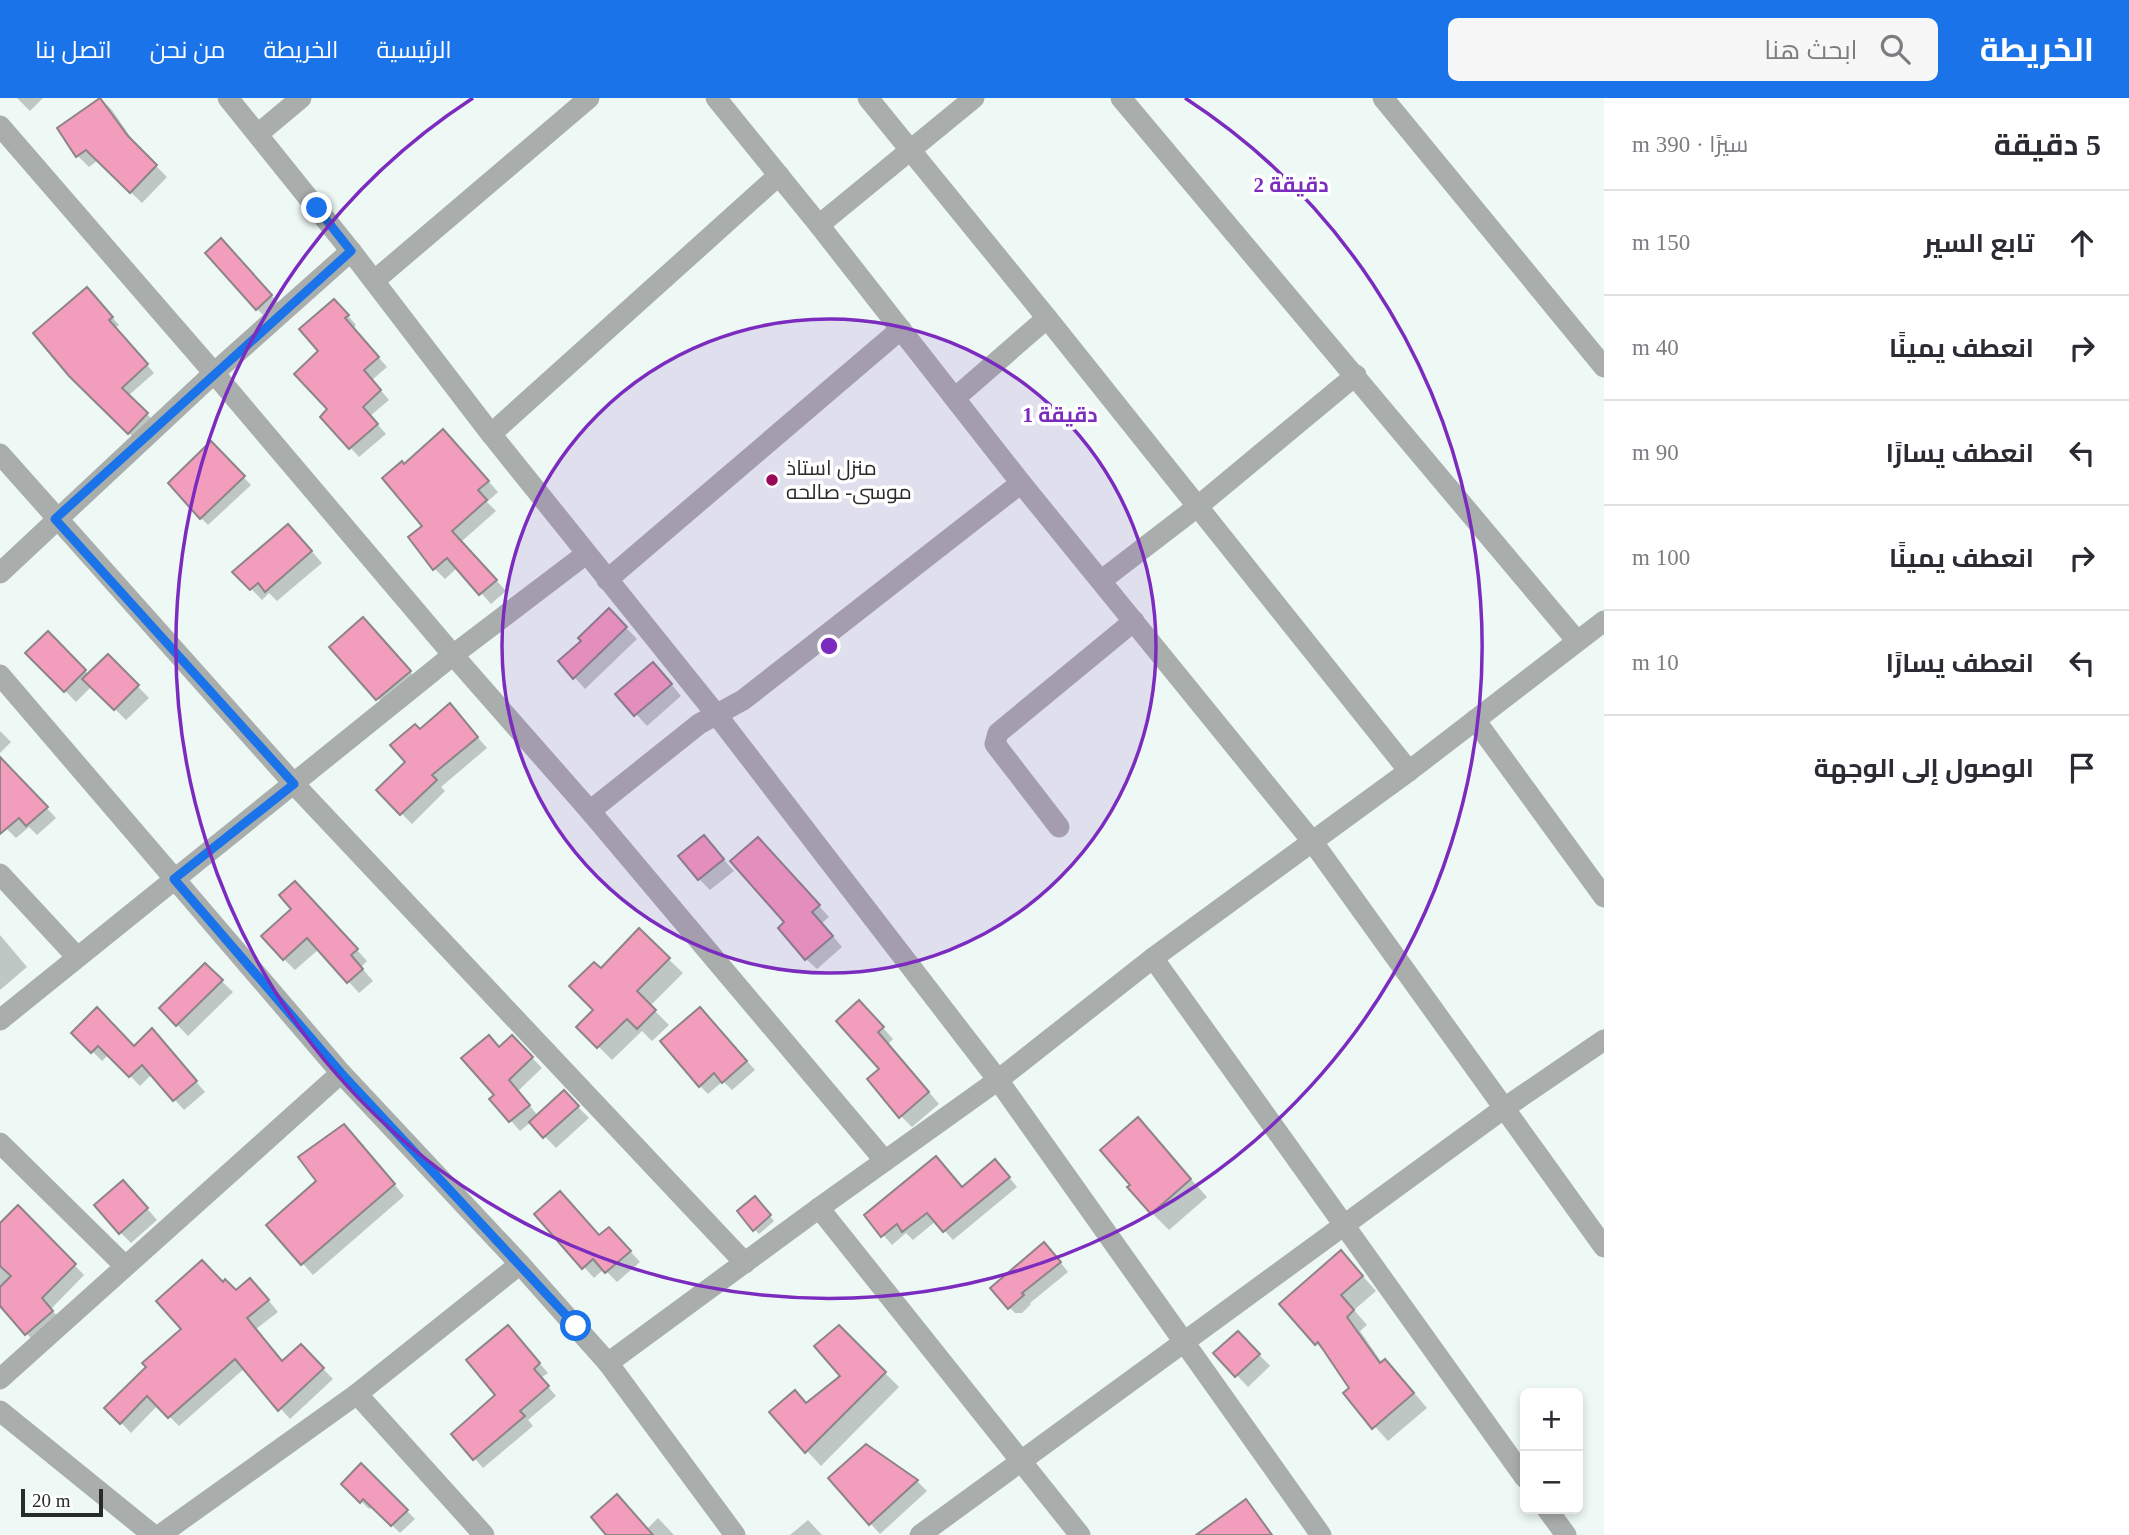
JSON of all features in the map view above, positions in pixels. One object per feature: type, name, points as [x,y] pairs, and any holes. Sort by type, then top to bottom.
[{"type":"street","points":[[228,98],[351,251],[586,554],[716,714],[998,1080],[1321,1535]]},
{"type":"street","points":[[258,134],[301,98]]},
{"type":"street","points":[[374,281],[589,98]]},
{"type":"street","points":[[716,98],[1021,483],[1312,841],[1604,1247]]},
{"type":"street","points":[[868,98],[1409,771]]},
{"type":"street","points":[[819,225],[974,98]]},
{"type":"street","points":[[1121,98],[1577,641]]},
{"type":"street","points":[[1383,98],[1604,367]]},
{"type":"street","points":[[0,125],[453,655],[590,811],[885,1161]]},
{"type":"street","points":[[491,434],[779,175]]},
{"type":"street","points":[[0,573],[214,373],[351,251]]},
{"type":"street","points":[[955,398],[1047,318]]},
{"type":"street","points":[[607,580],[901,329]]},
{"type":"street","points":[[1102,580],[1197,507],[1356,375]]},
{"type":"street","points":[[0,454],[55,519],[294,784],[745,1263]]},
{"type":"street","points":[[590,811],[699,724],[743,700],[1021,483]]},
{"type":"street","points":[[0,1020],[453,655],[586,554]]},
{"type":"street","points":[[1059,827],[995,744],[998,733],[1134,621]]},
{"type":"street","points":[[608,1363],[998,1080],[1153,958],[1409,771],[1604,621]]},
{"type":"street","points":[[0,675],[341,1073],[520,1264],[608,1363],[736,1535]]},
{"type":"street","points":[[1475,720],[1604,897]]},
{"type":"street","points":[[0,874],[77,957]]},
{"type":"street","points":[[1153,958],[1520,1471]]},
{"type":"street","points":[[920,1535],[1344,1224],[1604,1040]]},
{"type":"street","points":[[0,1380],[341,1073]]},
{"type":"street","points":[[0,1143],[125,1266]]},
{"type":"street","points":[[819,1208],[1080,1535]]},
{"type":"street","points":[[160,1535],[357,1394],[520,1264]]},
{"type":"street","points":[[357,1394],[481,1534]]},
{"type":"street","points":[[0,1410],[153,1535]]},
{"type":"street","points":[[1551,1514],[1566,1535]]},
{"type":"building","points":[[100,98],[128,136],[157,165],[130,193],[86,150],[76,157],[57,128]]},
{"type":"building","points":[[221,238],[272,295],[256,310],[205,253]]},
{"type":"building","points":[[87,287],[113,317],[109,320],[148,364],[122,388],[148,413],[128,434],[69,376],[33,333]]},
{"type":"building","points":[[334,299],[349,315],[345,318],[379,357],[364,370],[381,390],[363,407],[378,424],[349,449],[320,417],[327,409],[294,374],[318,351],[299,329]]},
{"type":"building","points":[[443,429],[489,481],[478,490],[487,500],[452,531],[497,580],[479,595],[447,558],[433,570],[408,537],[422,526],[382,478],[402,461],[404,464]]},
{"type":"building","points":[[211,441],[245,476],[200,519],[168,483]]},
{"type":"building","points":[[288,524],[312,551],[265,592],[258,583],[250,590],[232,572]]},
{"type":"building","points":[[609,608],[627,627],[573,679],[558,661],[581,641],[578,638]]},
{"type":"building","points":[[363,617],[411,671],[376,700],[329,647]]},
{"type":"building","points":[[48,631],[86,670],[64,692],[25,653]]},
{"type":"building","points":[[108,654],[139,685],[114,710],[82,679]]},
{"type":"building","points":[[653,662],[672,684],[634,716],[615,694]]},
{"type":"building","points":[[450,703],[478,737],[432,775],[437,780],[400,815],[376,790],[405,762],[390,745],[415,724],[420,729]]},
{"type":"building","points":[[0,757],[48,807],[26,826],[19,818],[0,834]]},
{"type":"building","points":[[704,835],[724,859],[698,880],[678,856]]},
{"type":"building","points":[[758,837],[820,905],[812,912],[833,936],[805,960],[778,928],[784,922],[730,861]]},
{"type":"building","points":[[295,881],[358,949],[351,955],[363,969],[347,983],[307,938],[283,960],[261,936],[291,909],[279,895]]},
{"type":"building","points":[[639,928],[670,958],[637,991],[656,1010],[637,1029],[627,1019],[597,1048],[576,1027],[593,1010],[569,986],[594,962],[601,968]]},
{"type":"building","points":[[205,963],[223,980],[176,1026],[159,1008]]},
{"type":"building","points":[[859,1000],[884,1027],[878,1032],[929,1092],[899,1118],[867,1079],[879,1069],[836,1021]]},
{"type":"building","points":[[97,1007],[134,1046],[152,1028],[197,1081],[173,1101],[142,1065],[129,1077],[98,1046],[91,1053],[71,1033]]},
{"type":"building","points":[[700,1007],[747,1061],[722,1083],[714,1073],[699,1087],[660,1041]]},
{"type":"building","points":[[489,1035],[499,1047],[512,1035],[533,1057],[509,1080],[530,1105],[509,1122],[489,1099],[494,1095],[461,1058]]},
{"type":"building","points":[[564,1090],[579,1106],[543,1138],[529,1122]]},
{"type":"building","points":[[1138,1117],[1191,1179],[1151,1214],[1100,1150]]},
{"type":"building","points":[[344,1124],[395,1184],[301,1265],[266,1225],[316,1181],[298,1157]]},
{"type":"building","points":[[936,1156],[962,1187],[995,1159],[1010,1177],[943,1232],[927,1213],[902,1232],[897,1224],[881,1237],[864,1215]]},
{"type":"building","points":[[123,1180],[148,1208],[119,1234],[94,1205]]},
{"type":"building","points":[[560,1191],[599,1235],[609,1227],[631,1251],[605,1273],[593,1259],[582,1269],[534,1214]]},
{"type":"building","points":[[755,1196],[771,1215],[753,1231],[737,1211]]},
{"type":"building","points":[[18,1205],[76,1264],[42,1298],[53,1311],[25,1335],[0,1306],[0,1287],[11,1276],[0,1266],[0,1223]]},
{"type":"building","points":[[1044,1242],[1061,1262],[1022,1293],[1024,1295],[1008,1309],[990,1288]]},
{"type":"building","points":[[1341,1250],[1363,1276],[1341,1295],[1354,1310],[1347,1317],[1380,1363],[1385,1359],[1414,1393],[1372,1429],[1343,1393],[1349,1388],[1318,1342],[1315,1345],[1279,1304]]},
{"type":"building","points":[[202,1260],[223,1282],[225,1279],[236,1290],[250,1278],[269,1300],[247,1318],[282,1361],[301,1344],[324,1368],[278,1411],[235,1359],[168,1418],[147,1396],[120,1424],[104,1408],[146,1367],[142,1363],[181,1329],[156,1301]]},
{"type":"building","points":[[508,1325],[540,1363],[534,1369],[549,1386],[520,1411],[525,1416],[473,1460],[451,1434],[495,1395],[466,1360]]},
{"type":"building","points":[[839,1325],[886,1372],[805,1453],[769,1412],[795,1390],[806,1403],[840,1376],[814,1346]]},
{"type":"building","points":[[1238,1331],[1260,1354],[1235,1377],[1213,1353]]},
{"type":"building","points":[[866,1444],[918,1480],[869,1525],[828,1478]]},
{"type":"building","points":[[361,1463],[408,1510],[391,1526],[363,1499],[360,1503],[341,1484]]},
{"type":"building","points":[[617,1494],[653,1535],[606,1535],[591,1517]]},
{"type":"building","points":[[1246,1499],[1272,1535],[1196,1535]]},
{"type":"place","name":"منزل استاذ موسى- صالحه","points":[[772,480]]},
{"type":"route","points":[[317,208],[351,251],[55,519],[294,784],[174,879],[341,1073],[576,1326]]}]
